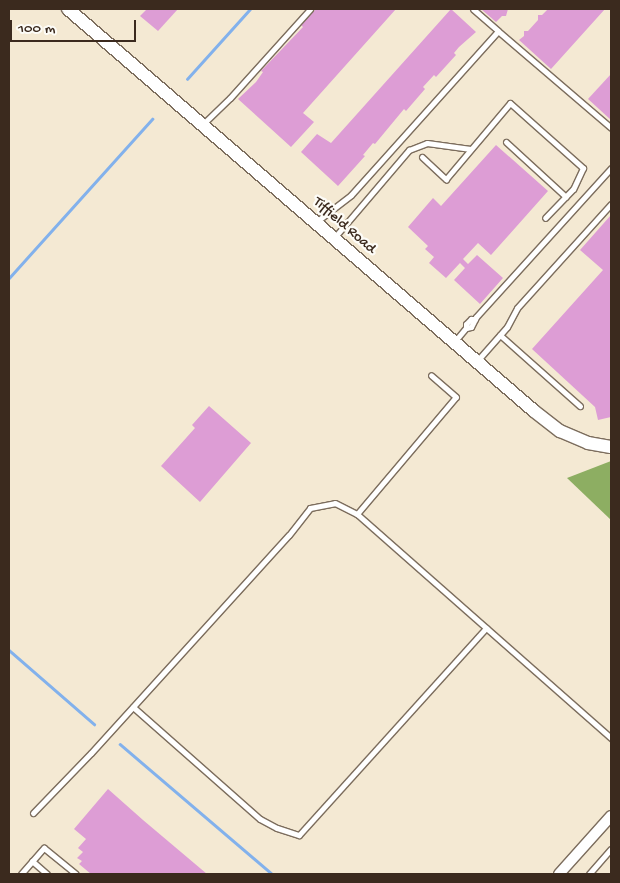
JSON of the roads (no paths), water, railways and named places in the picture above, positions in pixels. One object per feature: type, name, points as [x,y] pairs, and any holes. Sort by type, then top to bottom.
[{"type":"street","name":"Tiffield Road","points":[[68,9],[477,362],[560,431],[588,443],[611,448]]},
{"type":"street","points":[[559,874],[610,818]]},
{"type":"lane","points":[[202,125],[230,98],[310,9]]},
{"type":"lane","points":[[472,9],[611,128]]},
{"type":"lane","points":[[316,223],[351,195],[498,31]]},
{"type":"lane","points":[[422,157],[446,179],[510,103],[583,168],[573,189],[545,218]]},
{"type":"lane","points":[[506,142],[566,196]]},
{"type":"lane","points":[[334,238],[409,150],[427,143],[471,149]]},
{"type":"lane","points":[[454,342],[466,328],[466,324],[471,319],[474,319],[611,168]]},
{"type":"lane","points":[[477,362],[500,335],[518,308],[611,204]]},
{"type":"lane","points":[[500,335],[580,406]]},
{"type":"lane","points":[[357,514],[456,397],[431,374]]},
{"type":"lane","points":[[32,813],[133,707],[289,535],[310,508],[335,503],[357,514],[611,738]]},
{"type":"lane","points":[[133,707],[260,819],[277,828],[299,835],[486,628]]},
{"type":"lane","points":[[20,874],[44,848],[76,874]]},
{"type":"lane","points":[[599,874],[591,872],[611,849]]},
{"type":"lane","points":[[32,861],[47,874]]},
{"type":"waterway","points":[[187,79],[250,9]]},
{"type":"waterway","points":[[9,278],[152,119]]},
{"type":"waterway","points":[[9,650],[94,724]]},
{"type":"waterway","points":[[120,744],[272,874]]}]
